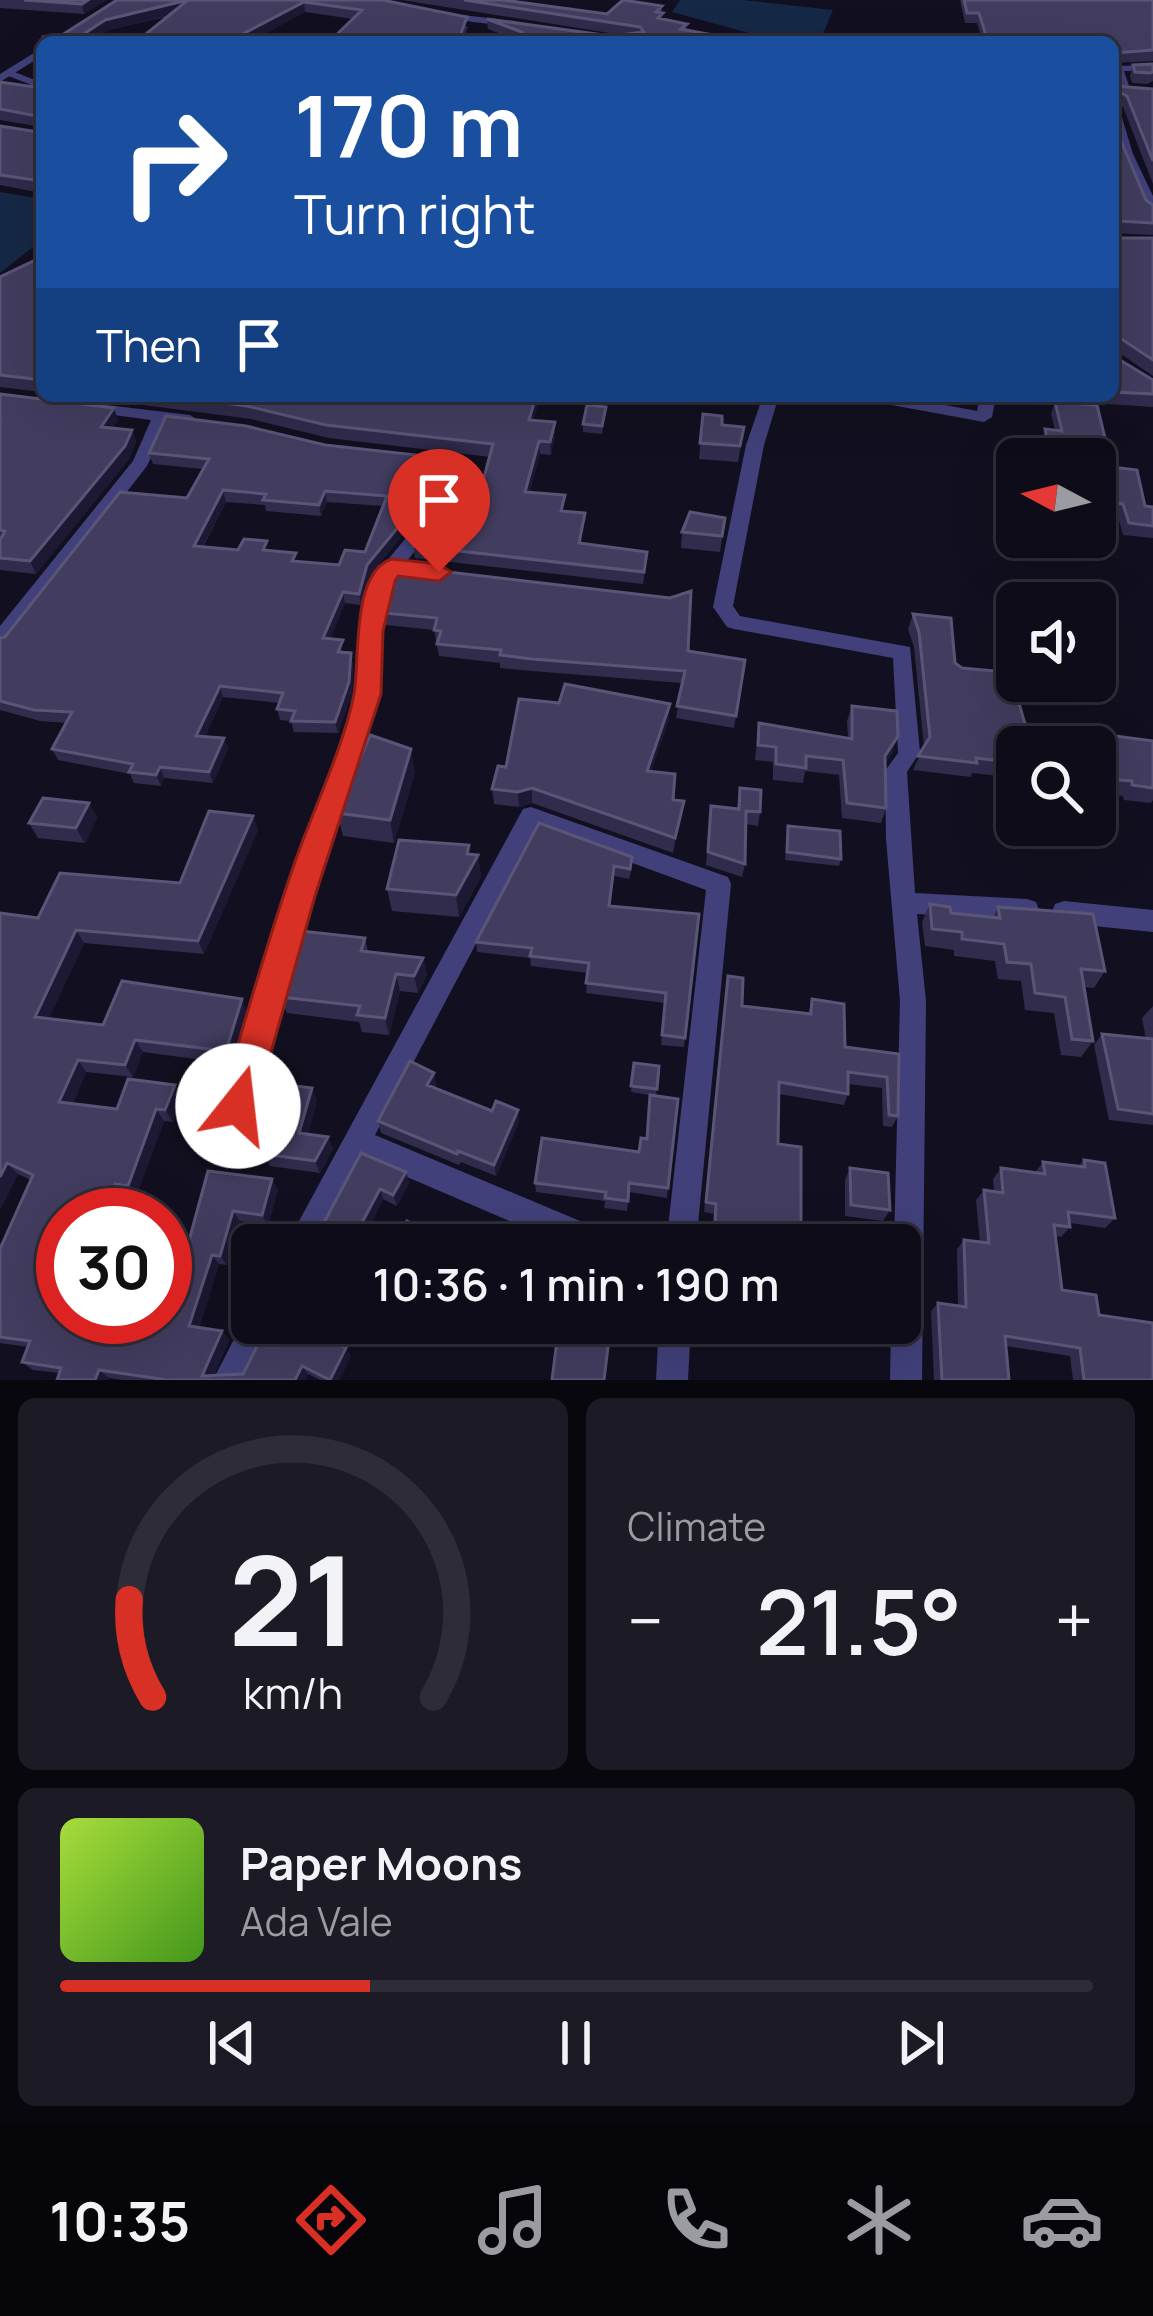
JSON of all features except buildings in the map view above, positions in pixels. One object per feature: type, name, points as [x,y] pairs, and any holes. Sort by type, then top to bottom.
[{"type":"street","points":[[441,14],[532,27]]},
{"type":"street","points":[[462,18],[479,24],[476,36]]},
{"type":"street","points":[[4,76],[36,55]]},
{"type":"street","points":[[1119,68],[1153,68]]},
{"type":"street","points":[[1119,89],[1133,91]]},
{"type":"street","points":[[1119,128],[1153,210]]},
{"type":"street","points":[[769,402],[755,445],[724,607],[734,622],[903,652],[906,756],[896,771],[913,1001],[906,1380]]},
{"type":"street","points":[[903,402],[984,417],[987,402]]},
{"type":"street","points":[[65,405],[206,422]]},
{"type":"street","points":[[0,640],[142,461],[161,416]]},
{"type":"street","points":[[225,1149],[299,896],[368,694],[370,631],[382,579],[404,568],[443,459]]},
{"type":"street","points":[[312,1224],[531,816],[718,884],[683,1224]]},
{"type":"street","points":[[904,903],[1153,921]]},
{"type":"street","points":[[356,1141],[551,1224]]},
{"type":"street","points":[[229,1380],[248,1344]]},
{"type":"street","points":[[672,1380],[674,1344]]},
{"type":"lane","points":[[4,76],[36,84]]},
{"type":"water","points":[[680,0],[743,0],[833,10],[822,36],[749,33],[672,12]]},
{"type":"water","points":[[0,192],[36,198],[36,245],[0,273]]},
{"type":"route","points":[[238,1106],[299,896],[368,694],[370,631],[382,579],[392,567],[439,572]]}]
